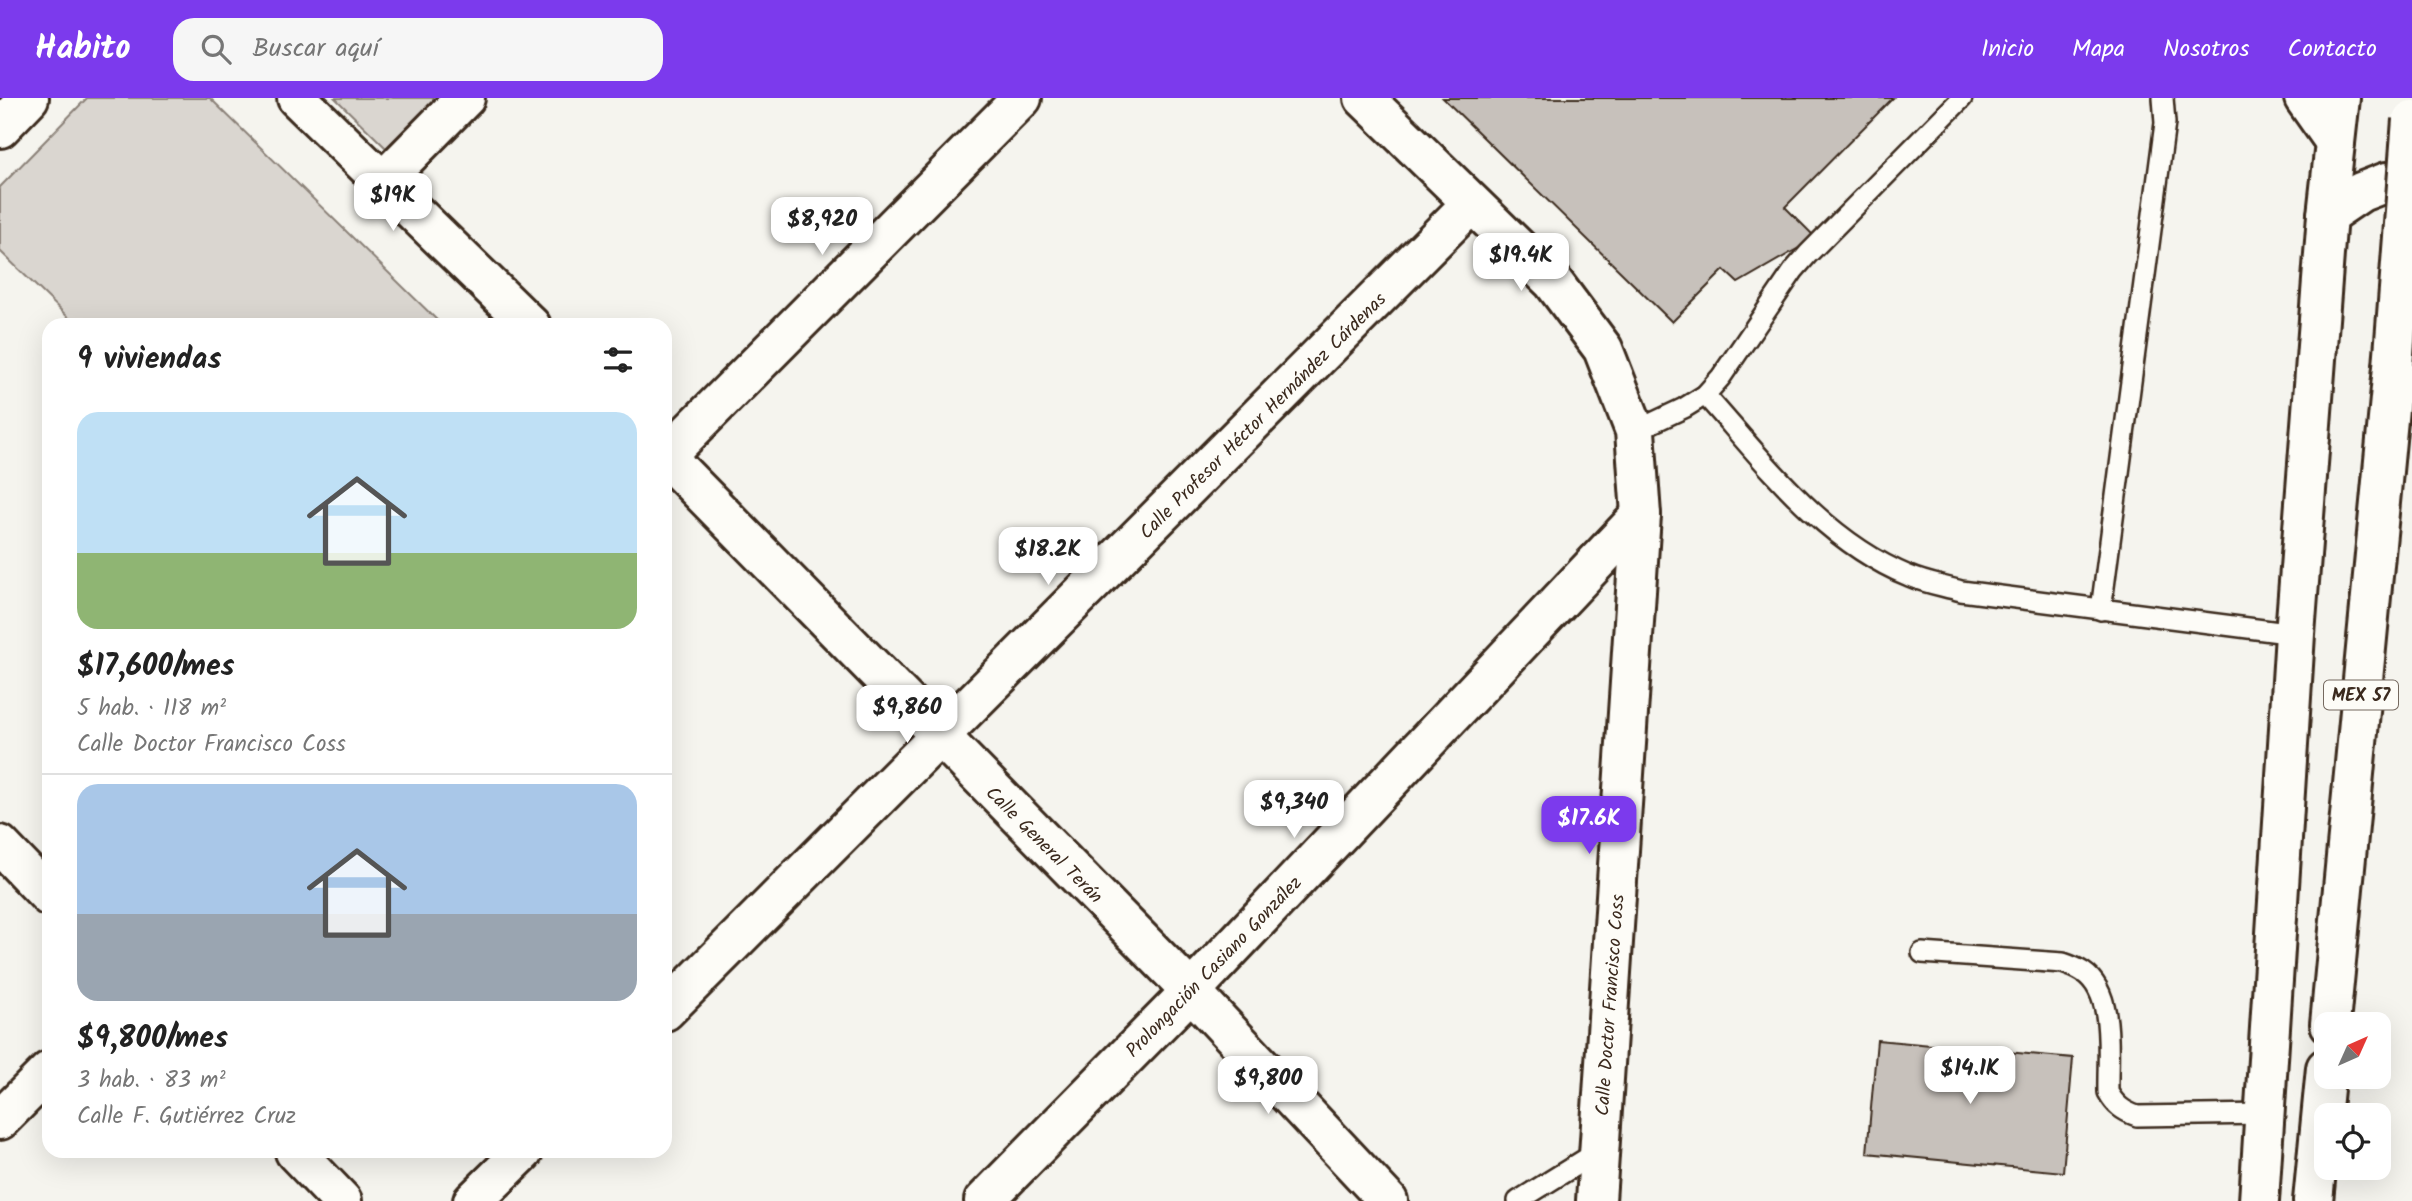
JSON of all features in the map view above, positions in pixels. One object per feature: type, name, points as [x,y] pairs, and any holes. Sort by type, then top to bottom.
[{"type":"street","points":[[0,128],[29,98]]},
{"type":"street","points":[[297,98],[523,318]]},
{"type":"street","points":[[383,181],[465,98]]},
{"type":"street","points":[[672,449],[1022,98]]},
{"type":"street","name":"Calle Doctor Francisco Coss","points":[[1364,98],[1553,282],[1603,349],[1634,431],[1642,515],[1596,1201]]},
{"type":"street","points":[[2304,98],[2335,142]]},
{"type":"street","points":[[2259,1201],[2295,634],[2327,215],[2340,98]]},
{"type":"street","name":"MEX 57","points":[[2331,1012],[2393,367],[2412,120]]},
{"type":"street","points":[[2327,215],[2361,192],[2387,182],[2412,184]]},
{"type":"street","name":"Calle Profesor Héctor Hernández Cárdenas","points":[[672,1004],[1471,204]]},
{"type":"street","name":"Calle General Terán","points":[[672,463],[1191,991],[1388,1201]]},
{"type":"street","name":"Prolongación Casiano González","points":[[984,1201],[1191,991],[1642,515]]},
{"type":"street","points":[[0,845],[42,889]]},
{"type":"street","points":[[0,1120],[42,1078]]},
{"type":"street","points":[[2313,1201],[2324,1089]]},
{"type":"street","points":[[301,1158],[342,1201]]},
{"type":"street","points":[[473,1201],[517,1158]]},
{"type":"lane","points":[[1634,431],[1684,408],[1704,395],[1721,377],[1801,262],[1962,98]]},
{"type":"lane","points":[[2101,610],[2165,123],[2163,98]]},
{"type":"lane","points":[[1704,395],[1807,508],[1859,549],[1909,576],[1961,591],[2295,634]]},
{"type":"lane","points":[[1922,953],[2063,962],[2083,972],[2097,986],[2106,1006],[2108,1092],[2114,1103],[2124,1112],[2137,1116],[2264,1114]]},
{"type":"lane","points":[[1518,1201],[1600,1150]]},
{"type":"shaded area","points":[[87,98],[210,98],[435,318],[69,318],[0,251],[0,187]]},
{"type":"shaded area","points":[[335,98],[436,98],[386,148]]},
{"type":"building","points":[[1443,98],[1893,98],[1785,207],[1816,238],[1738,283],[1724,270],[1672,322]]},
{"type":"building","points":[[1877,1040],[2073,1058],[2063,1172],[1867,1153]]}]
